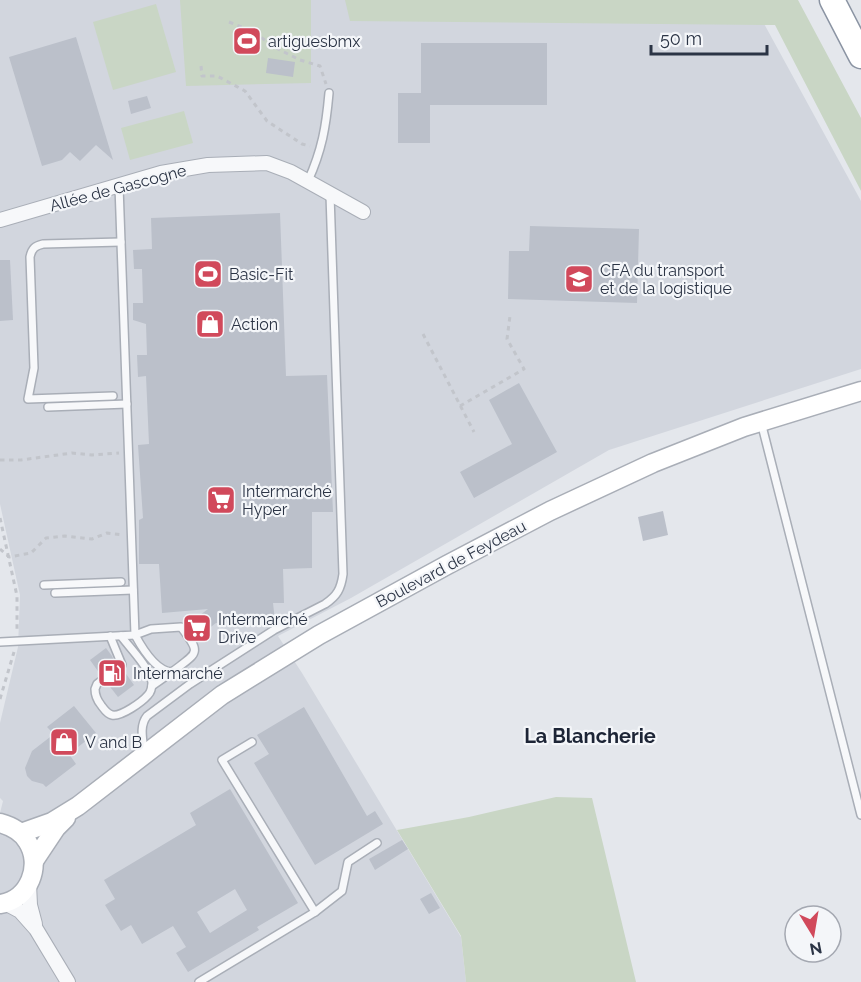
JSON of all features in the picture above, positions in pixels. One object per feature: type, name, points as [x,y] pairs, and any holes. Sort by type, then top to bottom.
[{"type":"highway","points":[[832,0],[861,56]]},
{"type":"main road","name":"Boulevard de Feydeau","points":[[21,833],[52,822],[78,806],[222,695],[319,635],[447,565],[550,511],[653,463],[744,427],[861,391]]},
{"type":"main road","name":"Boulevard de Feydeau","points":[[34,861],[56,828],[78,806]]},
{"type":"main road","points":[[0,823],[11,826],[21,833],[28,841],[34,861],[29,884],[16,898],[2,904]]},
{"type":"street","name":"Allée de Gascogne","points":[[0,220],[160,173],[208,165],[267,163],[291,172],[363,212]]},
{"type":"street","points":[[29,884],[30,905],[36,929]]},
{"type":"street","points":[[2,904],[20,911],[36,929],[68,982]]},
{"type":"lane","points":[[308,181],[317,162],[325,132],[329,93]]},
{"type":"lane","points":[[119,186],[135,635],[157,666],[172,672]]},
{"type":"lane","points":[[144,755],[142,726],[147,716],[190,684],[274,630],[325,604],[339,592],[342,584],[330,192]]},
{"type":"lane","points":[[113,396],[28,399],[34,368],[30,257],[36,245],[121,242]]},
{"type":"lane","points":[[48,407],[127,404]]},
{"type":"lane","points":[[761,422],[861,815]]},
{"type":"lane","points":[[44,585],[121,582]]},
{"type":"lane","points":[[55,593],[133,590]]},
{"type":"lane","points":[[0,642],[135,635],[151,629],[181,627],[193,643],[195,653],[152,686]]},
{"type":"lane","points":[[110,636],[122,665],[95,688],[96,699],[112,715],[128,711],[149,694],[152,686],[147,671],[121,636]]},
{"type":"lane","points":[[252,742],[222,760],[315,912]]},
{"type":"lane","points":[[200,982],[315,912],[342,891],[348,862],[377,843]]},
{"type":"path","points":[[229,22],[252,31],[276,48],[300,60],[320,66],[329,93]]},
{"type":"path","points":[[201,66],[202,76],[217,76],[245,91],[267,121],[302,144],[320,149]]},
{"type":"path","points":[[460,406],[524,369],[507,339],[510,316]]},
{"type":"path","points":[[423,334],[474,432]]},
{"type":"path","points":[[0,460],[21,460],[72,453],[92,455],[128,452]]},
{"type":"path","points":[[0,518],[17,596],[16,641],[0,699]]},
{"type":"path","points":[[9,557],[31,553],[46,538],[65,536],[92,539],[107,533],[131,536]]},
{"type":"path","points":[[0,549],[9,557]]},
{"type":"shaded area","points":[[0,0],[751,0],[861,201],[861,369],[609,450],[351,598],[278,636],[461,937],[466,982],[0,982],[0,813],[3,801],[0,798],[0,723],[18,647],[20,595],[0,504]]},
{"type":"green space","name":"artiguesbmx","points":[[180,0],[311,0],[311,83],[186,86]]},
{"type":"green space","points":[[345,0],[798,0],[861,118],[861,191],[775,25],[350,21]]},
{"type":"green space","points":[[156,4],[176,72],[113,90],[93,22]]},
{"type":"green space","points":[[184,111],[193,143],[130,160],[121,128]]},
{"type":"green space","points":[[556,797],[592,798],[636,982],[466,982],[461,936],[397,830],[469,817]]},
{"type":"building","points":[[76,37],[113,160],[96,145],[80,161],[70,152],[62,160],[42,166],[9,57]]},
{"type":"building","points":[[421,43],[547,43],[547,105],[430,105],[430,143],[398,143],[398,93],[421,93]]},
{"type":"building","points":[[268,58],[295,62],[293,77],[266,73]]},
{"type":"building","points":[[147,96],[151,108],[131,114],[128,101]]},
{"type":"building","points":[[280,213],[286,376],[327,375],[333,512],[312,512],[312,568],[283,569],[284,603],[273,603],[275,621],[216,623],[196,638],[187,625],[208,609],[162,613],[159,564],[139,564],[139,520],[143,518],[138,445],[149,444],[146,376],[138,377],[137,355],[147,355],[146,324],[133,320],[133,303],[143,303],[142,269],[134,269],[133,250],[152,249],[151,218]]},
{"type":"building","points":[[530,226],[639,229],[637,303],[508,299],[509,251],[529,251]]},
{"type":"building","points":[[0,260],[10,260],[13,320],[0,321]]},
{"type":"building","points":[[519,383],[557,452],[474,498],[460,472],[512,444],[489,400]]},
{"type":"building","points":[[663,511],[668,535],[643,541],[638,517]]},
{"type":"building","points":[[106,648],[115,663],[100,674],[90,660]]},
{"type":"building","points":[[124,671],[134,685],[118,697],[107,683]]},
{"type":"building","name":"V and B","points":[[74,706],[96,733],[69,754],[76,764],[46,787],[32,781],[27,776],[25,768],[32,751],[54,734],[47,727]]},
{"type":"building","points":[[304,707],[367,816],[375,811],[383,824],[315,865],[254,763],[269,754],[257,735]]},
{"type":"building","points":[[230,789],[298,903],[257,927],[259,930],[188,972],[176,953],[186,947],[173,926],[142,944],[131,925],[121,931],[105,905],[115,899],[104,880],[196,825],[190,813]],"holes":[[[235,889],[247,910],[210,933],[197,912]]]},
{"type":"building","points":[[402,840],[408,849],[375,870],[369,859]]},
{"type":"building","points":[[431,893],[440,908],[429,914],[420,899]]},
{"type":"place","name":"artiguesbmx","points":[[247,41]]},
{"type":"place","name":"Basic-Fit","points":[[208,274]]},
{"type":"place","name":"CFA du transport et de la logistique","points":[[579,279]]},
{"type":"place","name":"Action","points":[[210,324]]},
{"type":"place","name":"Intermarché Hyper","points":[[221,500]]},
{"type":"place","name":"Intermarché Drive","points":[[197,628]]},
{"type":"place","name":"Intermarché","points":[[112,673]]},
{"type":"place","name":"V and B","points":[[64,742]]},
{"type":"district","name":"La Blancherie","points":[[590,736]]}]
